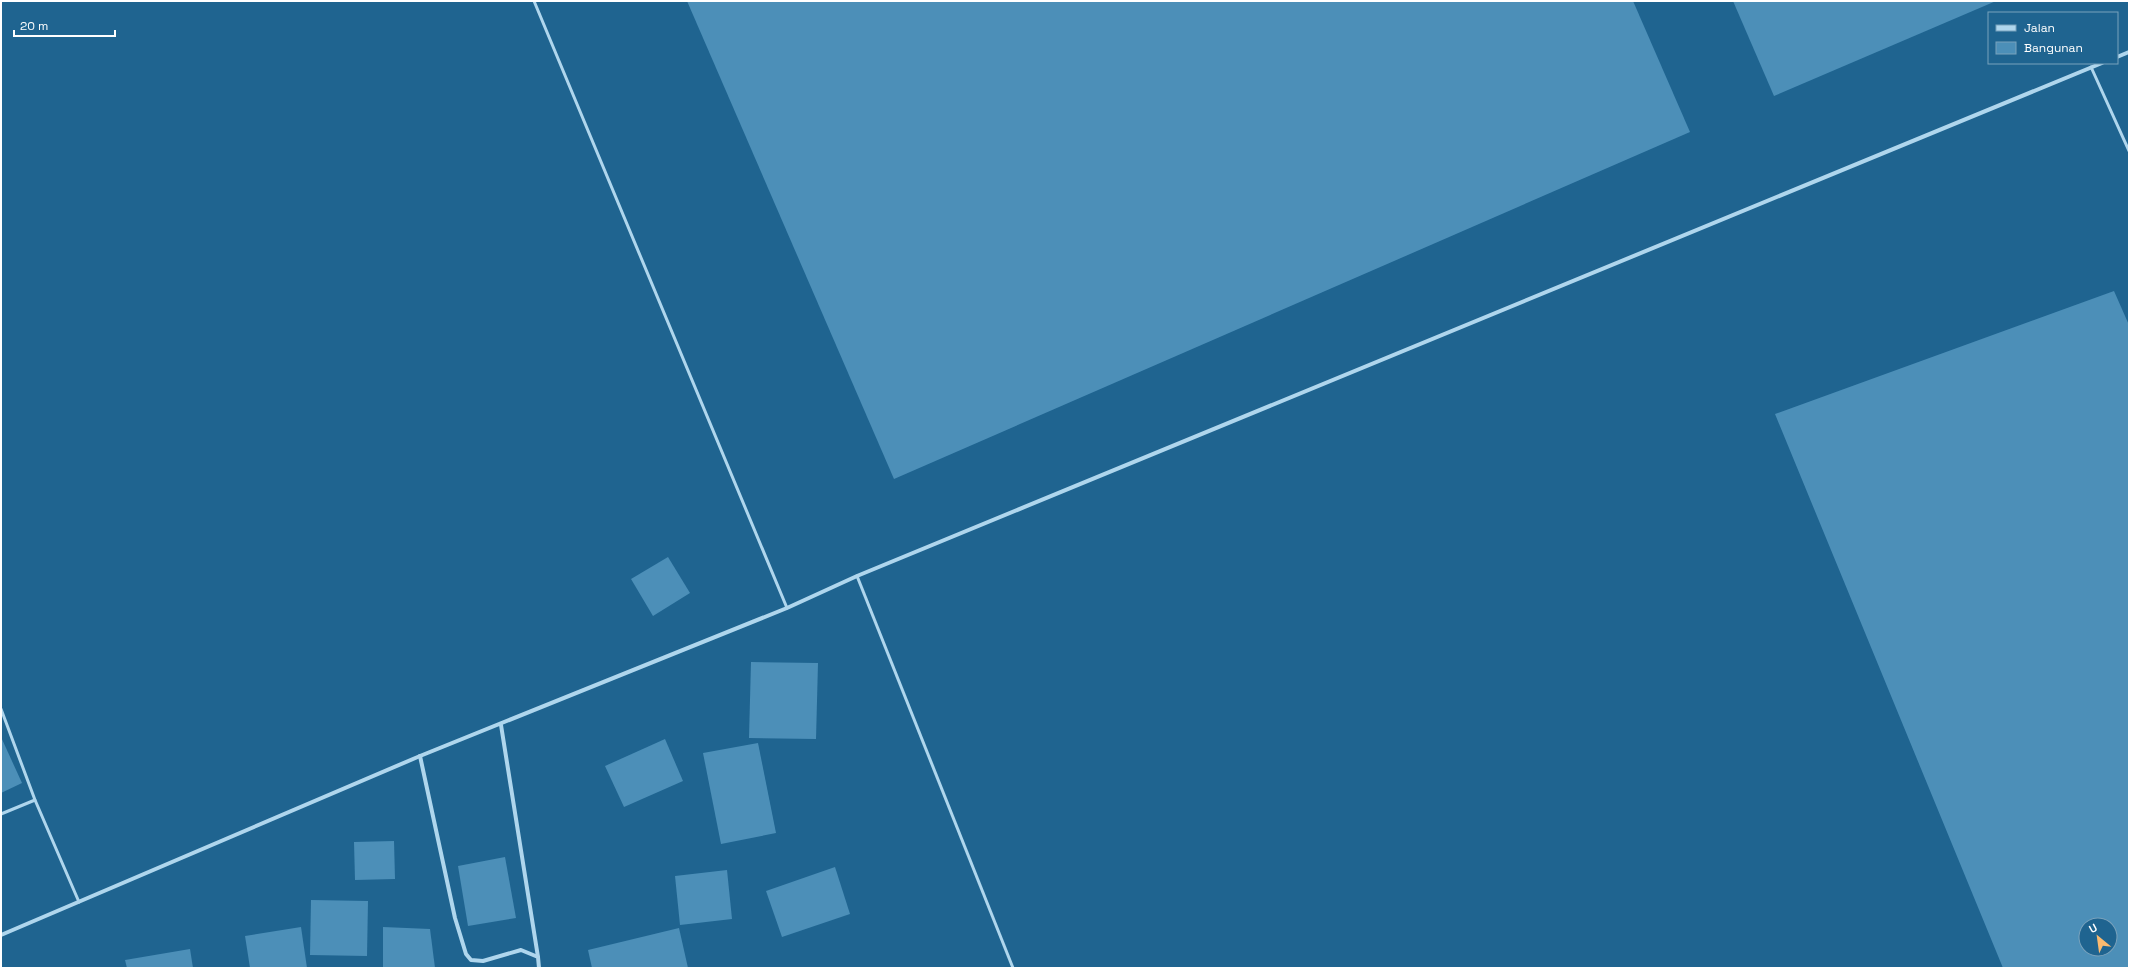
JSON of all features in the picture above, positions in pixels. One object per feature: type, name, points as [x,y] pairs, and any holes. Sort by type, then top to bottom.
[{"type":"street","points":[[2118,57],[2129,52]]},
{"type":"street","points":[[1,935],[420,756],[787,608],[857,576],[2099,64]]},
{"type":"street","points":[[501,724],[539,968]]},
{"type":"street","points":[[420,756],[456,918],[466,954],[471,960],[483,961],[521,950],[538,957]]},
{"type":"lane","points":[[534,1],[787,608]]},
{"type":"lane","points":[[2091,67],[2129,151]]},
{"type":"lane","points":[[857,576],[1013,968]]},
{"type":"lane","points":[[1,709],[35,800],[79,902]]},
{"type":"lane","points":[[1,814],[35,800]]},
{"type":"building","points":[[687,1],[1633,1],[1690,132],[894,479]]},
{"type":"building","points":[[1733,1],[1996,1],[1774,96]]},
{"type":"building","points":[[2114,291],[2129,325],[2129,968],[2003,968],[1775,414]]},
{"type":"building","points":[[668,557],[690,593],[653,616],[631,579]]},
{"type":"building","points":[[751,662],[818,663],[816,739],[749,738]]},
{"type":"building","points":[[1,737],[22,783],[1,793]]},
{"type":"building","points":[[665,739],[683,781],[624,807],[605,766]]},
{"type":"building","points":[[758,743],[776,833],[721,844],[703,753]]},
{"type":"building","points":[[394,841],[395,879],[355,880],[354,842]]},
{"type":"building","points":[[505,857],[516,918],[468,926],[458,866]]},
{"type":"building","points":[[835,867],[850,914],[782,937],[766,891]]},
{"type":"building","points":[[727,870],[732,919],[680,925],[675,876]]},
{"type":"building","points":[[311,900],[368,901],[367,956],[310,955]]},
{"type":"building","points":[[301,927],[307,968],[250,968],[245,936]]},
{"type":"building","points":[[383,927],[430,929],[435,968],[383,968]]},
{"type":"building","points":[[679,928],[688,968],[592,968],[588,950]]},
{"type":"building","points":[[190,949],[193,968],[127,968],[125,960]]}]
